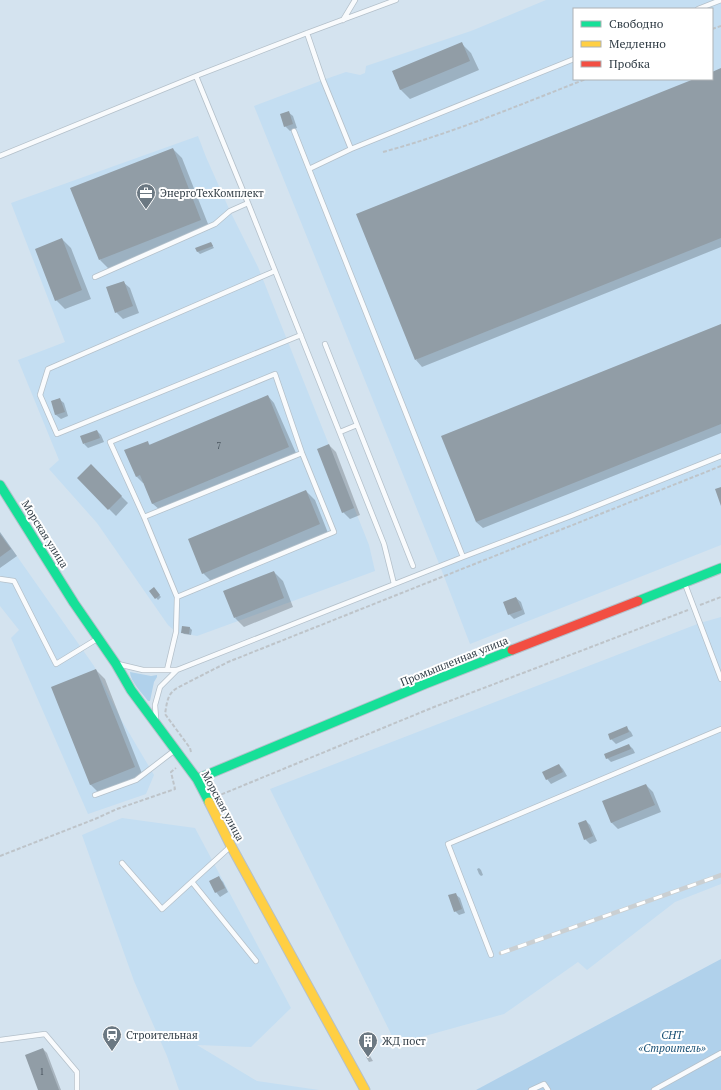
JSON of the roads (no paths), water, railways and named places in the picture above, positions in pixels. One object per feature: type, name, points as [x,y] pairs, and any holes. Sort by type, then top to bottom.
[{"type":"street","name":"Морская улица","points":[[0,485],[70,597],[116,664],[131,690],[197,779],[231,846],[366,1090]]},
{"type":"street","name":"Промышленная улица","points":[[197,779],[426,684],[721,568]]},
{"type":"lane","points":[[343,20],[355,0]]},
{"type":"lane","points":[[0,156],[196,76],[396,0]]},
{"type":"lane","points":[[701,8],[721,0]]},
{"type":"lane","points":[[307,33],[323,80],[351,149]]},
{"type":"lane","points":[[309,169],[351,149],[573,59]]},
{"type":"lane","points":[[196,76],[384,544],[394,584]]},
{"type":"lane","points":[[294,132],[463,557]]},
{"type":"lane","points":[[95,277],[215,224],[230,211],[248,203]]},
{"type":"lane","points":[[275,271],[48,368],[40,395],[57,434],[301,335]]},
{"type":"lane","points":[[325,344],[413,566]]},
{"type":"lane","points":[[167,670],[176,632],[177,597],[144,517],[110,442],[275,374],[302,453],[334,532],[177,597]]},
{"type":"lane","points":[[340,432],[357,425]]},
{"type":"lane","points":[[144,517],[302,453]]},
{"type":"lane","points":[[116,664],[143,670],[177,670],[721,456]]},
{"type":"lane","points":[[0,579],[14,581],[56,664],[98,638]]},
{"type":"lane","points":[[684,583],[721,679]]},
{"type":"lane","points":[[157,725],[155,705],[160,686],[177,670]]},
{"type":"lane","points":[[491,955],[448,844],[721,729]]},
{"type":"lane","points":[[96,795],[136,780],[175,750]]},
{"type":"lane","points":[[122,863],[162,910],[231,846]]},
{"type":"lane","points":[[192,882],[256,961]]},
{"type":"lane","points":[[0,1040],[45,1034],[77,1072],[77,1090]]},
{"type":"lane","points":[[654,1090],[721,1053]]},
{"type":"lane","points":[[531,1090],[544,1084],[548,1090]]},
{"type":"railway","points":[[501,953],[721,875]]},
{"type":"place","name":"ЭнергоТехКомплект","points":[[146,210]]},
{"type":"place","name":"Строительная","points":[[112,1052]]},
{"type":"place","name":"ЖД пост","points":[[368,1058]]},
{"type":"park label","name":"СНТ «Строитель»","points":[[672,1041]]}]
